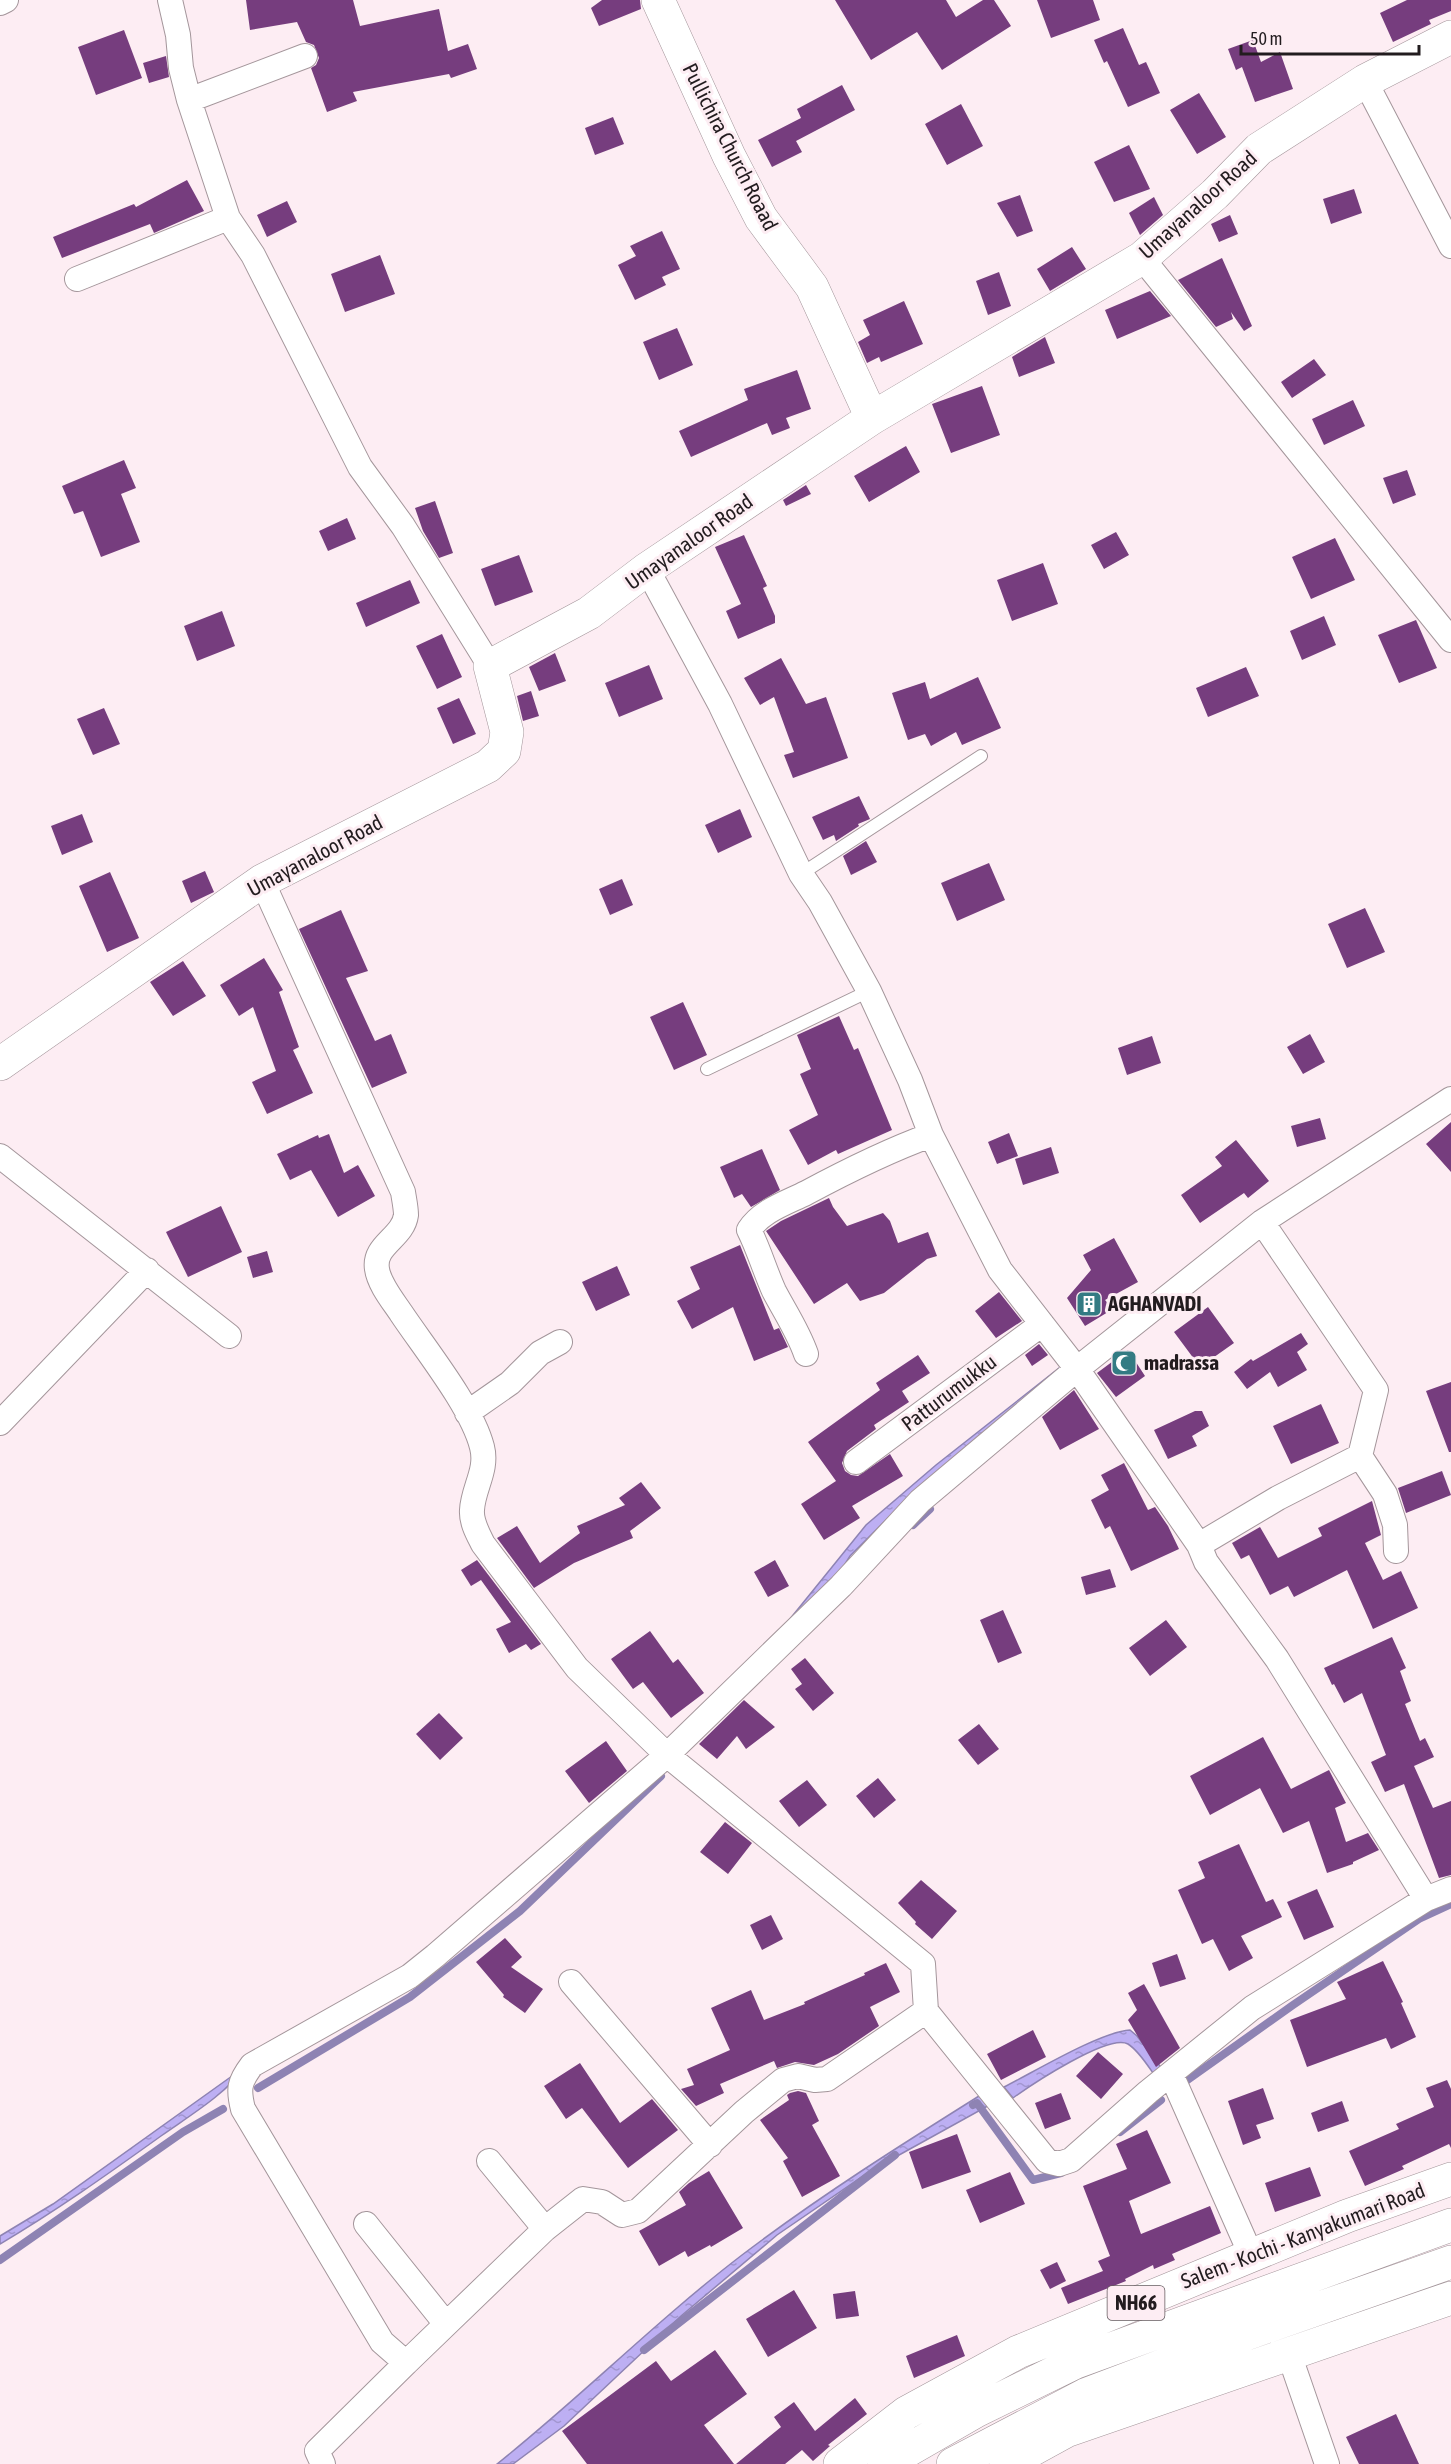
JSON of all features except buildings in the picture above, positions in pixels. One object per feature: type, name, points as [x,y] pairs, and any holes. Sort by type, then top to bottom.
[{"type":"main road","name":"Pullichira Church Roaad","points":[[658,0],[729,156],[761,218],[812,286],[872,418]]},
{"type":"main road","name":"Umayanaloor Road","points":[[0,1064],[262,881],[488,766],[504,752],[507,732],[490,666],[589,613],[647,569],[872,418],[1142,258],[1215,194],[1259,149],[1365,81],[1451,38]]},
{"type":"main road","name":"Salem - Kochi - Kanyakumari Road","points":[[840,2464],[906,2413],[1018,2352],[1251,2254],[1451,2179]]},
{"type":"main road","points":[[884,2464],[976,2411],[1076,2361],[1451,2225]]},
{"type":"main road","points":[[953,2464],[1085,2395],[1246,2334],[1451,2262]]},
{"type":"main road","points":[[1006,2464],[1066,2431],[1451,2298]]},
{"type":"street","points":[[0,3],[6,0]]},
{"type":"street","points":[[170,0],[178,35],[181,68],[189,100],[228,218],[253,255],[360,467],[403,526],[490,666]]},
{"type":"street","points":[[189,100],[304,56]]},
{"type":"street","points":[[1365,81],[1451,246]]},
{"type":"street","points":[[77,279],[228,218]]},
{"type":"street","points":[[1142,258],[1451,640]]},
{"type":"street","points":[[647,569],[720,704],[801,874],[820,902],[869,991],[910,1080],[932,1135],[1000,1270],[1077,1369],[1198,1545],[1206,1562],[1277,1659],[1426,1899]]},
{"type":"street","points":[[262,881],[403,1192],[406,1215],[401,1230],[381,1250],[376,1261],[378,1273],[394,1304],[467,1413],[482,1447],[483,1467],[472,1510],[475,1529],[483,1544],[577,1668],[667,1755],[923,1964],[926,2011],[1047,2161],[1059,2164],[1071,2160],[1252,2008],[1426,1899],[1451,1889]]},
{"type":"street","points":[[406,2363],[382,2342],[243,2109],[239,2093],[243,2077],[252,2065],[410,1976],[667,1755],[841,1586],[920,1501],[1077,1369],[1262,1222],[1451,1099]]},
{"type":"street","points":[[806,1353],[799,1334],[774,1289],[761,1253],[749,1230],[755,1220],[854,1166],[932,1135]]},
{"type":"street","points":[[0,1156],[229,1336]]},
{"type":"street","points":[[1262,1222],[1376,1390],[1360,1456],[1385,1494],[1395,1525],[1396,1551]]},
{"type":"street","points":[[0,1424],[147,1270]]},
{"type":"street","name":"Patturumukku","points":[[856,1462],[1042,1324]]},
{"type":"street","points":[[467,1413],[510,1383],[540,1353],[560,1342]]},
{"type":"street","points":[[1198,1545],[1278,1498],[1360,1456]]},
{"type":"street","points":[[572,1982],[710,2145]]},
{"type":"street","points":[[323,2464],[317,2451],[545,2229],[583,2199],[602,2202],[622,2215],[638,2211],[744,2112],[783,2080],[798,2076],[815,2080],[827,2079],[926,2011]]},
{"type":"street","points":[[1171,2074],[1251,2254]]},
{"type":"street","points":[[489,2161],[545,2229]]},
{"type":"street","points":[[366,2224],[446,2324]]},
{"type":"street","points":[[1288,2354],[1327,2464]]},
{"type":"lane","points":[[801,874],[981,756]]},
{"type":"lane","points":[[707,1069],[869,991]]},
{"type":"water","points":[[1059,1368],[902,1504],[850,1556],[845,1564],[844,1574],[781,1630],[866,1525],[936,1465]]},
{"type":"water","points":[[1130,2030],[1163,2070],[1155,2076],[1132,2047],[1118,2043],[1105,2046],[1070,2062],[1013,2098],[1004,2087],[1085,2045],[1117,2032]]},
{"type":"water","points":[[246,2066],[228,2086],[195,2113],[82,2192],[0,2244],[0,2236],[53,2204]]},
{"type":"water","points":[[987,2091],[995,2102],[872,2170],[777,2235],[681,2316],[564,2426],[513,2464],[497,2464],[742,2255],[832,2190]]},
{"type":"waterway","points":[[913,1525],[930,1509]]},
{"type":"waterway","points":[[258,2088],[410,1997],[520,1911],[661,1776]]},
{"type":"waterway","points":[[1186,2081],[1419,1919],[1451,1904]]},
{"type":"waterway","points":[[1120,2132],[1161,2100]]},
{"type":"waterway","points":[[973,2105],[977,2103],[1033,2180],[1061,2173]]},
{"type":"waterway","points":[[0,2260],[183,2132],[223,2109]]},
{"type":"waterway","points":[[644,2350],[895,2155]]},
{"type":"place","name":"AGHANVADI","points":[[1089,1304]]},
{"type":"place","name":"madrassa","points":[[1124,1363]]}]
